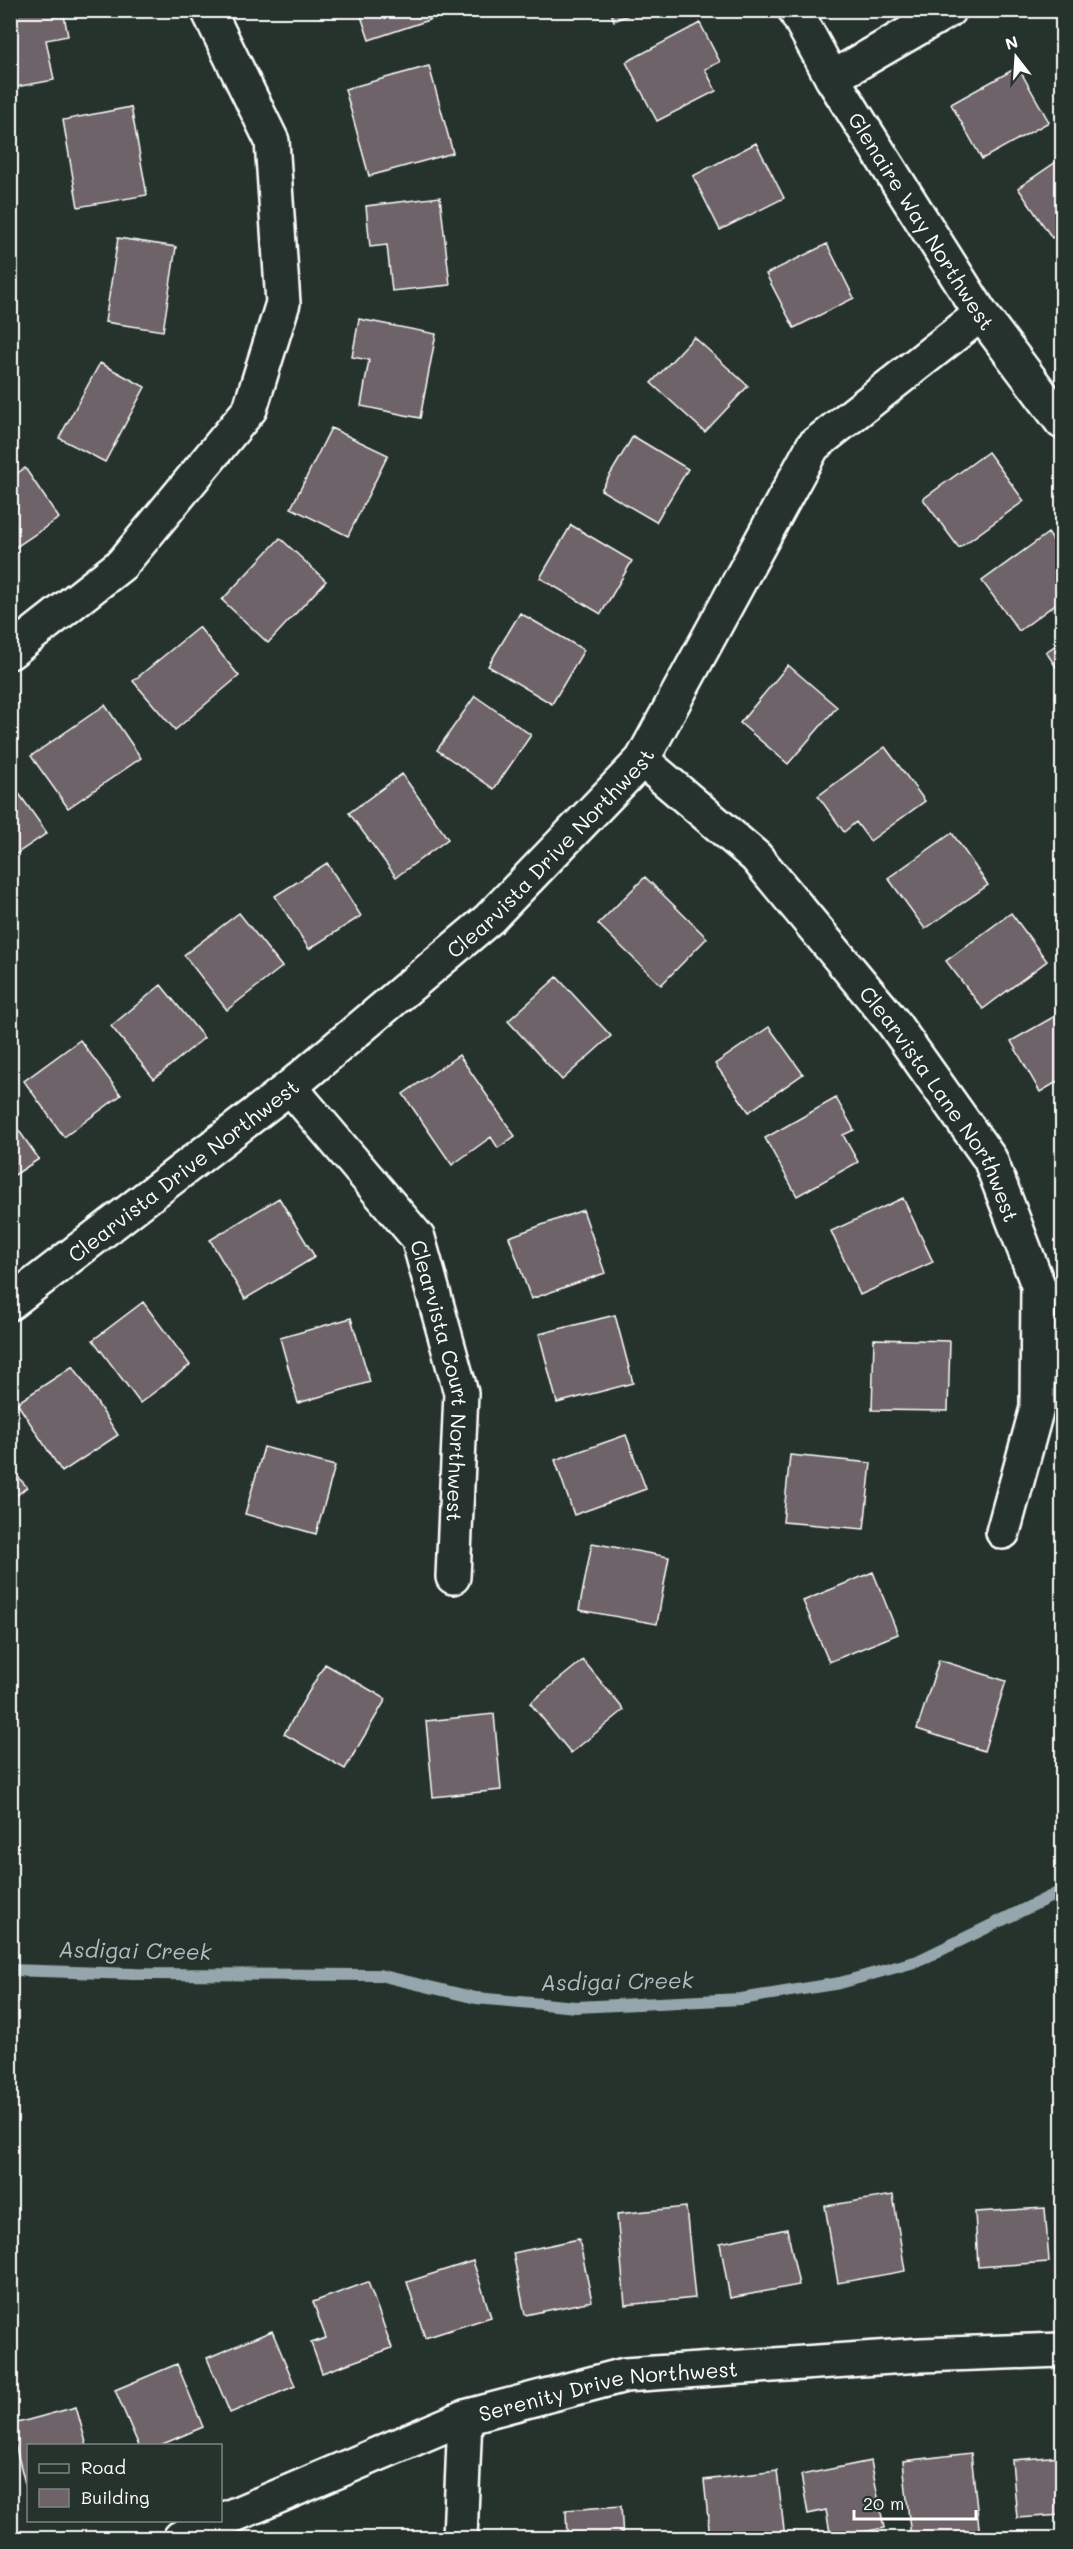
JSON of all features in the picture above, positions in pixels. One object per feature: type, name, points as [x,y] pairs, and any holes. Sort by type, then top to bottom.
[{"type":"street","points":[[10,652],[122,564],[250,409],[283,303],[272,141],[208,10]]},
{"type":"street","name":"Glenaire Way Northwest","points":[[795,10],[831,78],[981,314],[1062,422]]},
{"type":"street","points":[[831,78],[949,10]]},
{"type":"street","name":"Clearvista Drive Northwest","points":[[10,1303],[290,1087],[489,919],[642,760],[813,446],[981,314]]},
{"type":"street","name":"Clearvista Lane Northwest","points":[[642,760],[756,857],[892,1021],[990,1159],[1038,1285],[1037,1408],[1004,1532]]},
{"type":"street","name":"Clearvista Court Northwest","points":[[290,1087],[418,1238],[461,1393],[453,1577]]},
{"type":"street","name":"Serenity Drive Northwest","points":[[222,2520],[465,2417],[625,2375],[921,2355],[1062,2350]]},
{"type":"street","points":[[460,2538],[465,2417]]},
{"type":"street","name":"Serenity Drive Northwest","points":[[180,2538],[218,2522]]},
{"type":"building","points":[[10,10],[63,10],[68,36],[46,40],[54,80],[10,88]]},
{"type":"building","points":[[359,10],[442,10],[444,15],[369,40]]},
{"type":"building","points":[[610,10],[640,10],[614,21]]},
{"type":"building","points":[[700,23],[720,62],[705,69],[716,91],[657,121],[626,62]]},
{"type":"building","points":[[429,66],[453,153],[369,176],[345,89]]},
{"type":"building","points":[[1018,67],[1049,122],[982,159],[951,104]]},
{"type":"building","points":[[131,107],[147,195],[78,207],[63,120]]},
{"type":"building","points":[[756,143],[784,198],[720,230],[693,176]]},
{"type":"building","points":[[1062,158],[1062,231],[1052,238],[1018,188]]},
{"type":"building","points":[[440,197],[450,285],[392,291],[387,245],[370,247],[366,206]]},
{"type":"building","points":[[118,238],[176,247],[163,331],[105,322]]},
{"type":"building","points":[[827,244],[854,298],[794,328],[766,274]]},
{"type":"building","points":[[359,319],[436,334],[420,418],[361,406],[369,360],[352,357]]},
{"type":"building","points":[[694,337],[748,386],[705,432],[651,383]]},
{"type":"building","points":[[100,363],[145,387],[105,462],[59,438]]},
{"type":"building","points":[[331,428],[388,455],[348,536],[291,508]]},
{"type":"building","points":[[633,436],[688,469],[656,522],[601,490]]},
{"type":"building","points":[[988,452],[1024,501],[959,548],[923,499]]},
{"type":"building","points":[[25,468],[59,518],[10,551],[10,478]]},
{"type":"building","points":[[571,525],[632,561],[601,614],[540,578]]},
{"type":"building","points":[[1048,533],[1062,553],[1062,599],[1019,631],[982,581]]},
{"type":"building","points":[[280,538],[326,581],[268,643],[222,600]]},
{"type":"building","points":[[520,613],[584,650],[552,704],[488,666]]},
{"type":"building","points":[[199,627],[239,676],[175,730],[133,681]]},
{"type":"building","points":[[1062,641],[1062,676],[1046,652]]},
{"type":"building","points":[[788,665],[837,707],[788,764],[740,723]]},
{"type":"building","points":[[475,696],[531,735],[494,789],[437,750]]},
{"type":"building","points":[[105,705],[141,758],[68,808],[31,756]]},
{"type":"building","points":[[885,747],[925,801],[870,841],[856,822],[844,832],[818,796]]},
{"type":"building","points":[[402,774],[448,839],[396,877],[349,813]]},
{"type":"building","points":[[10,781],[47,833],[10,858]]},
{"type":"building","points":[[952,833],[988,885],[925,929],[888,878]]},
{"type":"building","points":[[327,863],[361,916],[309,949],[275,896]]},
{"type":"building","points":[[645,877],[707,938],[661,985],[598,924]]},
{"type":"building","points":[[239,913],[282,967],[227,1010],[184,955]]},
{"type":"building","points":[[1011,913],[1047,961],[983,1009],[946,961]]},
{"type":"building","points":[[557,977],[611,1036],[562,1080],[508,1021]]},
{"type":"building","points":[[161,985],[204,1038],[154,1079],[111,1026]]},
{"type":"building","points":[[1062,1012],[1062,1079],[1040,1092],[1011,1041]]},
{"type":"building","points":[[769,1027],[803,1074],[749,1112],[715,1064]]},
{"type":"building","points":[[80,1040],[121,1095],[64,1137],[24,1081]]},
{"type":"building","points":[[459,1055],[515,1136],[498,1148],[491,1137],[452,1165],[403,1094]]},
{"type":"building","points":[[836,1098],[854,1130],[843,1135],[858,1162],[797,1196],[765,1138]]},
{"type":"building","points":[[10,1118],[39,1159],[10,1178]]},
{"type":"building","points":[[279,1198],[315,1257],[245,1299],[210,1240]]},
{"type":"building","points":[[903,1198],[933,1262],[860,1295],[831,1231]]},
{"type":"building","points":[[583,1210],[605,1273],[531,1299],[509,1237]]},
{"type":"building","points":[[143,1302],[190,1365],[140,1403],[93,1340]]},
{"type":"building","points":[[615,1315],[633,1383],[557,1403],[539,1334]]},
{"type":"building","points":[[351,1318],[370,1382],[298,1403],[280,1338]]},
{"type":"building","points":[[874,1339],[950,1341],[948,1411],[872,1410]]},
{"type":"building","points":[[73,1366],[118,1435],[62,1472],[17,1403]]},
{"type":"building","points":[[626,1435],[646,1489],[574,1515],[555,1460]]},
{"type":"building","points":[[264,1447],[335,1466],[316,1534],[245,1514]]},
{"type":"building","points":[[790,1455],[871,1463],[864,1529],[783,1522]]},
{"type":"building","points":[[10,1468],[27,1487],[10,1501]]},
{"type":"building","points":[[592,1543],[669,1557],[657,1624],[579,1610]]},
{"type":"building","points":[[873,1572],[898,1634],[829,1662],[803,1601]]},
{"type":"building","points":[[583,1660],[624,1710],[571,1753],[530,1703]]},
{"type":"building","points":[[939,1660],[1006,1681],[984,1751],[917,1729]]},
{"type":"building","points":[[325,1664],[386,1699],[345,1769],[284,1734]]},
{"type":"building","points":[[494,1714],[501,1790],[433,1797],[426,1721]]},
{"type":"building","points":[[893,2195],[905,2271],[838,2283],[825,2206]]},
{"type":"building","points":[[686,2207],[695,2298],[625,2305],[617,2214]]},
{"type":"building","points":[[1045,2208],[1049,2262],[978,2267],[975,2212]]},
{"type":"building","points":[[787,2229],[799,2285],[730,2298],[720,2243]]},
{"type":"building","points":[[579,2239],[592,2301],[525,2315],[513,2253]]},
{"type":"building","points":[[473,2261],[491,2317],[425,2338],[407,2282]]},
{"type":"building","points":[[368,2282],[392,2348],[322,2373],[311,2343],[326,2338],[313,2302]]},
{"type":"building","points":[[272,2331],[295,2386],[230,2413],[207,2358]]},
{"type":"building","points":[[177,2364],[203,2427],[163,2444],[138,2444],[115,2390]]},
{"type":"building","points":[[76,2407],[86,2444],[27,2444],[27,2491],[10,2425]]},
{"type":"building","points":[[971,2453],[980,2537],[911,2538],[903,2461]]},
{"type":"building","points":[[1062,2456],[1062,2515],[1017,2518],[1012,2460]]},
{"type":"building","points":[[871,2461],[884,2528],[831,2538],[826,2510],[808,2514],[801,2475]]},
{"type":"building","points":[[777,2471],[785,2538],[710,2538],[704,2480]]},
{"type":"building","points":[[621,2506],[623,2538],[567,2538],[566,2510]]},
{"type":"waterway","name":"Asdigai Creek","points":[[10,1970],[135,1974],[379,1975],[476,1998],[576,2007],[741,1999],[840,1983],[918,1961],[1062,1891]]}]
